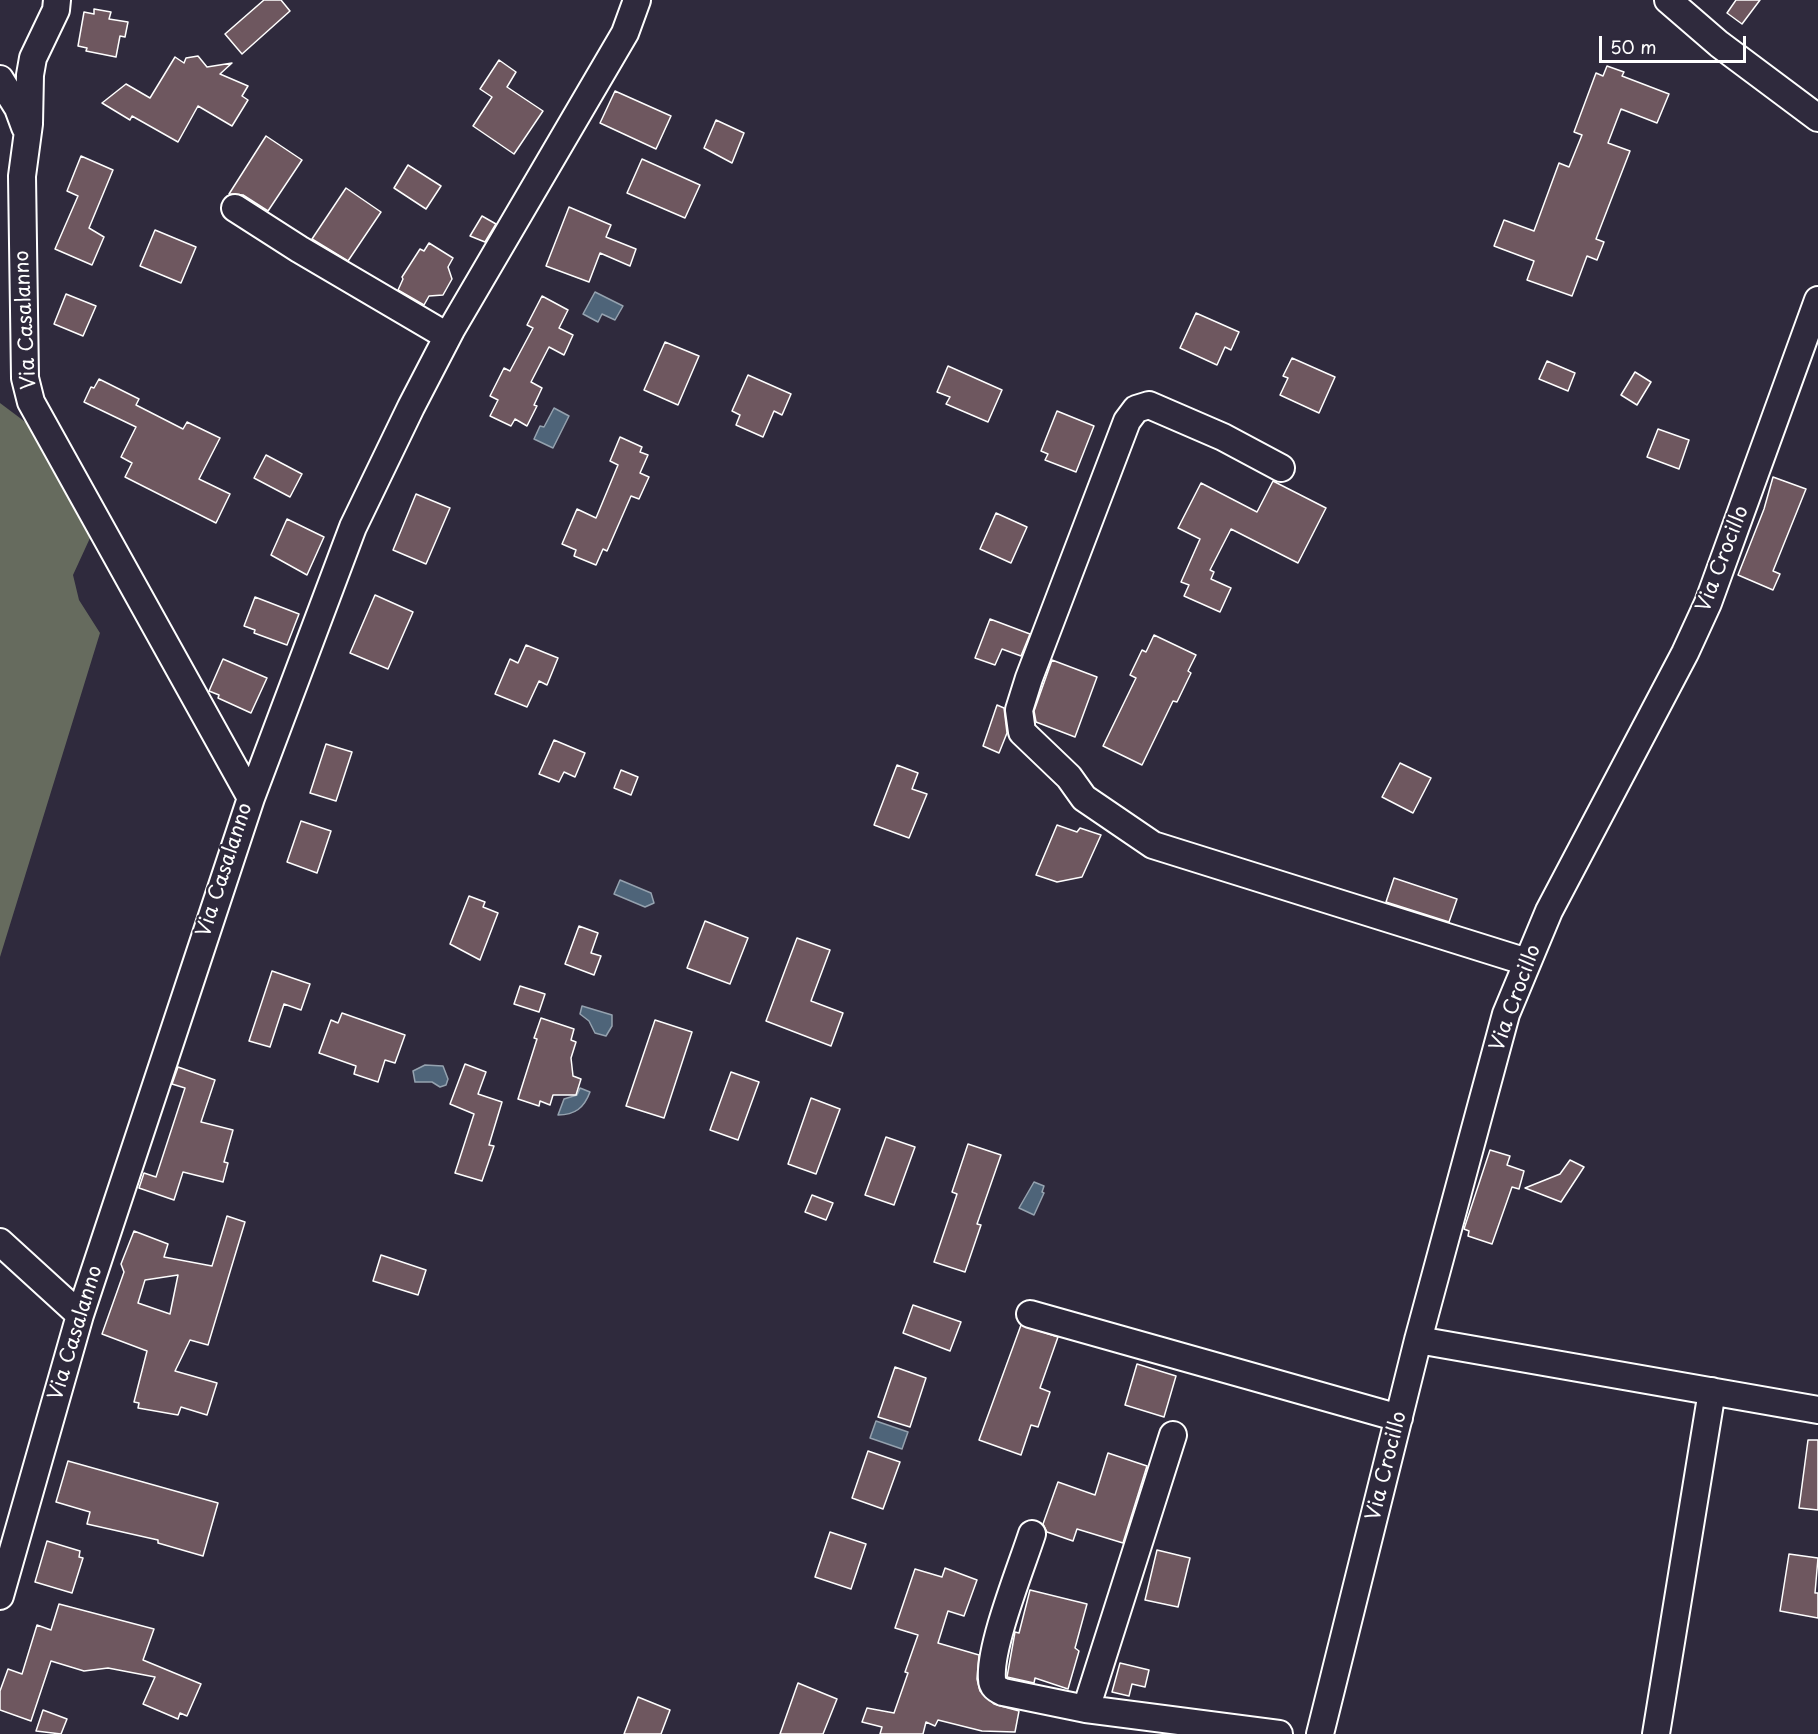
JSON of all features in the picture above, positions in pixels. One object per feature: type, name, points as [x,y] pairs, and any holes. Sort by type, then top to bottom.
[{"type":"street","name":"Via Casalanno","points":[[0,1596],[80,1316],[251,798],[31,402],[25,378],[22,176],[33,58],[56,10],[57,0]]},
{"type":"street","points":[[251,798],[353,527],[447,336],[625,33],[637,0]]},
{"type":"street","points":[[1668,0],[1719,44],[1818,118]]},
{"type":"street","points":[[0,79],[18,108],[26,136]]},
{"type":"street","points":[[235,208],[299,249],[447,336]]},
{"type":"street","name":"Via Crocillo","points":[[1320,1734],[1418,1340],[1506,1014],[1549,911],[1685,653],[1708,603],[1818,300]]},
{"type":"street","points":[[1281,468],[1223,437],[1149,405],[1136,409],[1127,421],[1029,678],[1019,710],[1022,732],[1069,777],[1084,798],[1154,844],[1527,962]]},
{"type":"street","points":[[0,1242],[80,1316]]},
{"type":"street","points":[[1030,1314],[1400,1418]]},
{"type":"street","points":[[1418,1340],[1818,1410]]},
{"type":"street","points":[[1656,1734],[1712,1391]]},
{"type":"street","points":[[1086,1709],[1173,1435]]},
{"type":"street","points":[[1032,1534],[993,1656],[992,1681],[995,1688],[1003,1692],[1086,1709],[1279,1734]]},
{"type":"green space","points":[[0,403],[28,424],[90,538],[73,575],[79,600],[100,633],[0,957]]},
{"type":"water","points":[[595,292],[623,306],[615,320],[602,314],[598,322],[583,314]]},
{"type":"water","points":[[554,408],[569,416],[553,448],[534,439],[540,426],[544,427]]},
{"type":"water","points":[[620,880],[651,893],[654,903],[645,907],[614,894]]},
{"type":"water","points":[[582,1006],[612,1015],[612,1026],[606,1036],[595,1033],[589,1021],[580,1014]]},
{"type":"water","points":[[425,1065],[443,1066],[448,1079],[446,1085],[440,1087],[432,1082],[415,1082],[413,1071]]},
{"type":"water","points":[[580,1088],[590,1092],[582,1106],[569,1114],[558,1115],[564,1099],[577,1095]]},
{"type":"water","points":[[1034,1182],[1044,1186],[1042,1192],[1044,1193],[1034,1215],[1019,1208]]},
{"type":"water","points":[[876,1421],[908,1432],[902,1449],[870,1438]]},
{"type":"building","points":[[264,0],[281,0],[290,11],[242,54],[225,34]]},
{"type":"building","points":[[1736,0],[1760,0],[1742,24],[1727,13]]},
{"type":"building","points":[[94,9],[111,12],[109,19],[128,22],[125,37],[120,36],[116,57],[86,51],[87,48],[78,46],[84,12],[94,14]]},
{"type":"building","points":[[198,56],[207,67],[232,63],[220,74],[248,86],[242,96],[248,100],[232,126],[198,106],[178,142],[132,116],[130,120],[102,103],[126,84],[150,98],[175,57],[184,63],[186,58]]},
{"type":"building","points":[[499,60],[516,72],[507,87],[543,111],[514,154],[473,126],[492,97],[480,89]]},
{"type":"building","points":[[1607,66],[1624,72],[1622,76],[1669,94],[1657,123],[1621,109],[1608,143],[1630,151],[1596,239],[1604,242],[1597,260],[1587,256],[1572,296],[1527,280],[1534,261],[1494,246],[1504,220],[1534,231],[1559,163],[1569,167],[1582,135],[1574,132],[1596,73],[1603,76]]},
{"type":"building","points":[[615,91],[671,116],[656,149],[600,123]]},
{"type":"building","points":[[716,120],[744,133],[732,163],[704,148]]},
{"type":"building","points":[[266,136],[302,160],[268,211],[243,195],[229,194]]},
{"type":"building","points":[[81,156],[113,170],[89,228],[104,237],[92,265],[55,249],[78,196],[67,191]]},
{"type":"building","points":[[642,159],[700,185],[685,218],[627,193]]},
{"type":"building","points":[[408,165],[441,186],[426,209],[394,188]]},
{"type":"building","points":[[346,188],[381,212],[348,261],[312,239]]},
{"type":"building","points":[[569,207],[611,225],[606,237],[636,249],[630,266],[600,253],[589,282],[546,266]]},
{"type":"building","points":[[482,216],[496,224],[485,242],[470,236]]},
{"type":"building","points":[[155,230],[196,247],[181,283],[140,266]]},
{"type":"building","points":[[429,243],[453,258],[448,267],[452,279],[443,295],[429,296],[424,305],[398,290],[402,277],[420,249],[424,251]]},
{"type":"building","points":[[66,294],[96,306],[83,336],[54,324]]},
{"type":"building","points":[[542,296],[568,310],[559,328],[573,335],[564,355],[549,347],[531,382],[542,388],[534,405],[537,406],[527,426],[515,419],[511,426],[490,416],[498,400],[490,396],[504,368],[510,371],[533,328],[527,325]]},
{"type":"building","points":[[1196,313],[1239,332],[1231,350],[1225,347],[1217,365],[1180,348]]},
{"type":"building","points":[[665,342],[699,356],[678,405],[644,390]]},
{"type":"building","points":[[1292,358],[1335,377],[1319,413],[1280,395],[1288,378],[1283,376]]},
{"type":"building","points":[[1547,361],[1575,373],[1568,391],[1539,379]]},
{"type":"building","points":[[948,366],[1002,390],[988,422],[946,404],[950,397],[937,392]]},
{"type":"building","points":[[1635,372],[1651,382],[1637,405],[1621,395]]},
{"type":"building","points":[[748,375],[791,394],[782,415],[774,411],[763,437],[736,425],[740,415],[732,411]]},
{"type":"building","points":[[99,379],[139,399],[136,405],[183,429],[187,422],[220,438],[199,479],[230,494],[216,523],[125,477],[132,463],[121,457],[136,427],[84,402],[91,387],[94,388]]},
{"type":"building","points":[[1057,411],[1094,426],[1076,472],[1045,460],[1048,454],[1041,451]]},
{"type":"building","points":[[1658,429],[1689,440],[1679,469],[1647,457]]},
{"type":"building","points":[[620,437],[642,447],[640,452],[648,455],[640,473],[649,477],[639,499],[631,496],[607,551],[603,549],[596,565],[574,556],[576,550],[562,544],[577,509],[596,518],[618,465],[610,461]]},
{"type":"building","points":[[266,455],[302,474],[290,497],[254,478]]},
{"type":"building","points":[[1773,477],[1806,489],[1773,571],[1780,574],[1773,590],[1738,575],[1764,509]]},
{"type":"building","points":[[1273,481],[1326,508],[1298,563],[1231,529],[1210,570],[1214,572],[1211,579],[1231,588],[1220,612],[1184,596],[1189,585],[1181,582],[1200,539],[1178,528],[1201,483],[1257,512]]},
{"type":"building","points":[[416,494],[450,508],[426,564],[393,550]]},
{"type":"building","points":[[996,513],[1027,527],[1011,563],[980,549]]},
{"type":"building","points":[[287,519],[324,537],[307,575],[271,555]]},
{"type":"building","points":[[375,595],[413,612],[388,669],[350,653]]},
{"type":"building","points":[[255,597],[299,614],[287,645],[254,633],[255,630],[244,626]]},
{"type":"building","points":[[990,619],[1030,634],[1021,656],[1002,649],[995,665],[975,658]]},
{"type":"building","points":[[1154,635],[1196,655],[1188,671],[1191,673],[1177,702],[1173,701],[1142,765],[1103,746],[1136,678],[1130,675],[1142,650],[1146,652]]},
{"type":"building","points":[[526,645],[558,658],[547,685],[539,681],[527,707],[495,694],[510,659],[518,663]]},
{"type":"building","points":[[223,659],[267,678],[251,713],[218,698],[219,695],[209,691]]},
{"type":"building","points":[[1052,660],[1097,677],[1075,737],[1036,722],[1034,711]]},
{"type":"building","points":[[997,705],[1004,708],[1007,733],[999,753],[983,746]]},
{"type":"building","points":[[554,740],[585,753],[575,777],[564,772],[559,782],[539,774]]},
{"type":"building","points":[[326,744],[352,752],[336,801],[310,793]]},
{"type":"building","points":[[1400,763],[1431,778],[1413,813],[1382,797]]},
{"type":"building","points":[[897,765],[918,773],[912,789],[927,794],[909,838],[874,825]]},
{"type":"building","points":[[621,770],[638,777],[631,795],[614,788]]},
{"type":"building","points":[[301,821],[331,831],[317,873],[287,862]]},
{"type":"building","points":[[1057,825],[1077,832],[1080,828],[1101,835],[1082,877],[1057,882],[1036,875]]},
{"type":"building","points":[[1394,878],[1457,899],[1449,922],[1386,902]]},
{"type":"building","points":[[469,896],[485,902],[483,907],[498,913],[480,960],[450,944]]},
{"type":"building","points":[[705,921],[748,938],[730,984],[687,968]]},
{"type":"building","points":[[579,926],[598,933],[591,953],[601,956],[594,975],[565,964]]},
{"type":"building","points":[[797,938],[830,950],[811,1001],[843,1013],[831,1046],[766,1021]]},
{"type":"building","points":[[272,971],[310,984],[301,1010],[284,1004],[270,1047],[249,1041]]},
{"type":"building","points":[[520,986],[545,994],[539,1012],[514,1004]]},
{"type":"building","points":[[342,1013],[405,1035],[395,1063],[385,1060],[378,1082],[354,1074],[356,1066],[319,1053],[331,1020],[338,1023]]},
{"type":"building","points":[[541,1018],[574,1029],[571,1040],[576,1042],[571,1058],[573,1076],[581,1079],[576,1095],[553,1095],[550,1105],[540,1101],[539,1106],[518,1099],[537,1039],[534,1038]]},
{"type":"building","points":[[655,1020],[692,1032],[664,1118],[626,1106]]},
{"type":"building","points":[[465,1064],[486,1072],[478,1094],[502,1102],[489,1145],[494,1146],[482,1181],[455,1173],[474,1114],[450,1104]]},
{"type":"building","points":[[178,1067],[215,1080],[201,1122],[233,1130],[224,1162],[228,1163],[223,1182],[183,1172],[174,1200],[139,1188],[144,1173],[156,1177],[185,1088],[172,1084]]},
{"type":"building","points":[[731,1072],[759,1082],[738,1140],[710,1130]]},
{"type":"building","points":[[811,1098],[840,1109],[816,1174],[788,1164]]},
{"type":"building","points":[[886,1137],[915,1147],[894,1205],[865,1195]]},
{"type":"building","points":[[968,1144],[1001,1155],[977,1224],[981,1225],[965,1272],[934,1262],[957,1194],[952,1192]]},
{"type":"building","points":[[1490,1150],[1510,1156],[1507,1165],[1524,1171],[1519,1189],[1512,1187],[1492,1244],[1468,1236],[1469,1231],[1464,1229]]},
{"type":"building","points":[[1570,1160],[1584,1167],[1561,1202],[1525,1188],[1560,1174]]},
{"type":"building","points":[[812,1195],[833,1203],[826,1220],[805,1212]]},
{"type":"building","points":[[227,1216],[245,1222],[208,1345],[190,1340],[175,1371],[217,1383],[207,1415],[181,1407],[178,1415],[138,1408],[139,1403],[134,1402],[147,1351],[102,1334],[124,1272],[121,1264],[134,1231],[168,1244],[164,1257],[212,1266]],"holes":[[[178,1275],[170,1314],[138,1303],[145,1280]]]},
{"type":"building","points":[[381,1255],[426,1270],[418,1295],[373,1281]]},
{"type":"building","points":[[913,1305],[961,1322],[950,1351],[903,1333]]},
{"type":"building","points":[[1021,1325],[1058,1337],[1040,1388],[1050,1392],[1038,1427],[1031,1425],[1021,1455],[979,1440]]},
{"type":"building","points":[[1137,1364],[1176,1376],[1164,1417],[1125,1405]]},
{"type":"building","points":[[895,1367],[926,1378],[910,1427],[878,1417]]},
{"type":"building","points":[[1808,1440],[1818,1440],[1818,1510],[1799,1508]]},
{"type":"building","points":[[868,1451],[900,1462],[883,1509],[852,1498]]},
{"type":"building","points":[[1108,1453],[1147,1466],[1123,1543],[1077,1529],[1073,1541],[1047,1532],[1043,1524],[1058,1482],[1095,1495]]},
{"type":"building","points":[[68,1461],[218,1503],[203,1556],[158,1543],[158,1540],[87,1524],[90,1512],[56,1502]]},
{"type":"building","points":[[830,1532],[866,1544],[851,1589],[815,1577]]},
{"type":"building","points":[[47,1541],[80,1551],[79,1557],[83,1558],[72,1593],[35,1582]]},
{"type":"building","points":[[1157,1550],[1190,1558],[1178,1607],[1145,1600]]},
{"type":"building","points":[[1789,1554],[1818,1558],[1815,1593],[1818,1593],[1818,1618],[1780,1611]]},
{"type":"building","points":[[945,1568],[977,1580],[964,1616],[948,1611],[938,1643],[979,1655],[977,1679],[980,1691],[994,1704],[1019,1711],[1015,1732],[982,1731],[938,1720],[935,1726],[926,1722],[923,1734],[880,1734],[882,1727],[862,1722],[867,1708],[894,1713],[908,1673],[905,1672],[918,1635],[895,1628],[915,1569],[942,1577]]},
{"type":"building","points":[[1030,1590],[1087,1604],[1075,1648],[1079,1651],[1068,1689],[1035,1678],[1034,1683],[1007,1677],[1015,1632],[1019,1633]]},
{"type":"building","points":[[59,1604],[154,1629],[143,1660],[201,1684],[187,1716],[180,1713],[178,1719],[143,1704],[155,1677],[108,1668],[84,1671],[51,1661],[31,1721],[0,1710],[0,1691],[8,1669],[22,1674],[37,1625],[51,1630]]},
{"type":"building","points":[[1120,1663],[1149,1670],[1145,1687],[1132,1684],[1129,1696],[1112,1692]]},
{"type":"building","points":[[798,1683],[837,1699],[823,1734],[780,1734]]},
{"type":"building","points":[[638,1697],[670,1710],[661,1734],[624,1734]]},
{"type":"building","points":[[43,1710],[67,1719],[61,1734],[36,1731]]}]
